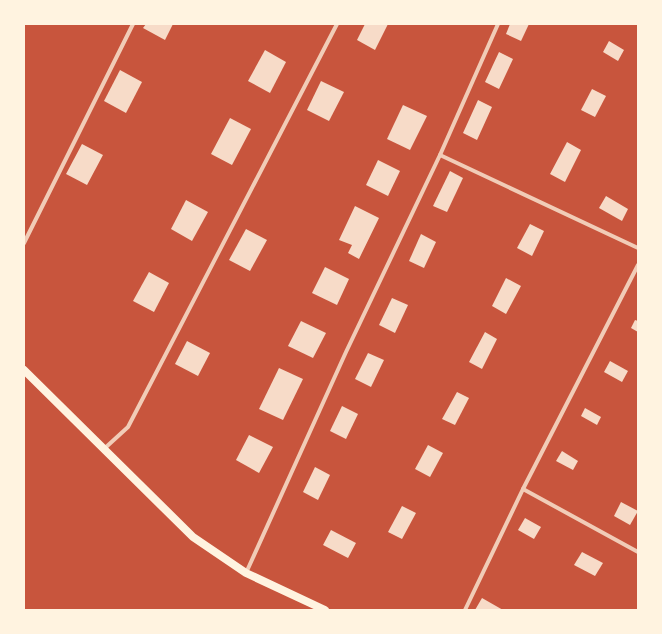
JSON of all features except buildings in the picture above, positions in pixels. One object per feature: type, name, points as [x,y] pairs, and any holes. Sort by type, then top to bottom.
[{"type":"main road","points":[[24,370],[105,448],[193,537],[246,573],[325,610]]},
{"type":"street","points":[[24,243],[133,24]]},
{"type":"street","points":[[105,448],[128,427],[337,24]]},
{"type":"street","points":[[246,573],[346,352],[440,155],[498,24]]},
{"type":"street","points":[[440,155],[638,248]]},
{"type":"street","points":[[465,610],[523,489],[638,265]]},
{"type":"street","points":[[523,489],[638,552]]}]
